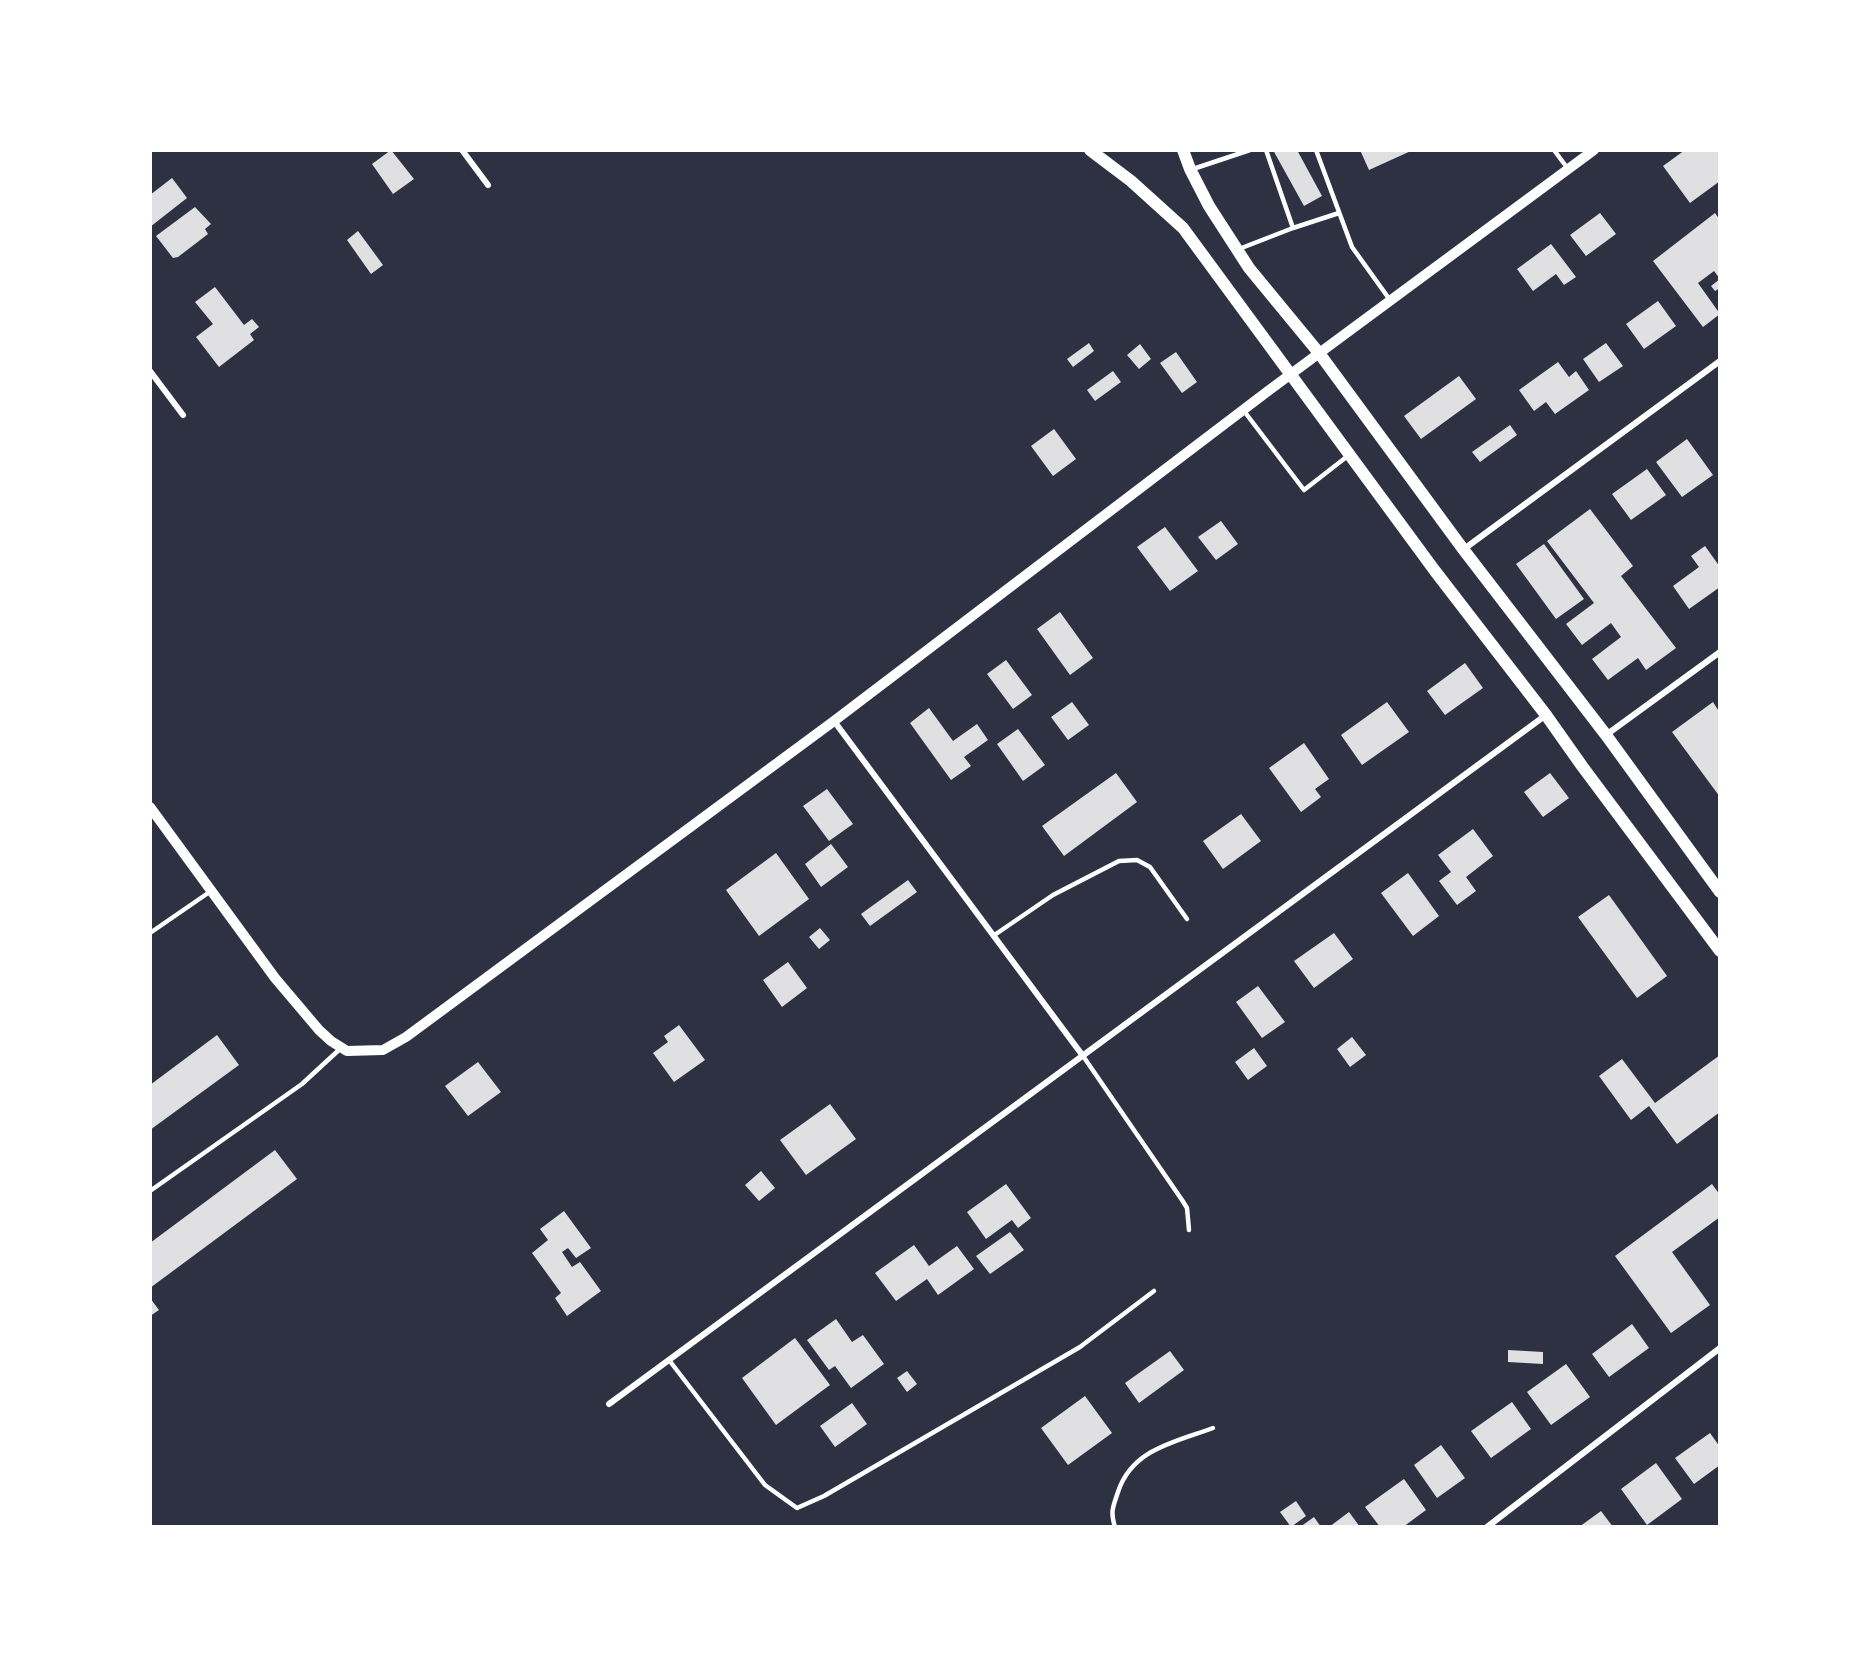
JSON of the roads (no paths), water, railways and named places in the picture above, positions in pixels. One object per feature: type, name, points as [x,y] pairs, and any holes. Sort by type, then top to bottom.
[{"type":"main road","points":[[1090,150],[1131,181],[1183,228],[1435,571],[1546,715],[1588,775],[1720,951]]},
{"type":"main road","points":[[1183,150],[1190,170],[1236,250],[1249,268],[1319,353],[1463,549],[1606,735],[1720,892]]},
{"type":"street","points":[[462,150],[488,185]]},
{"type":"street","points":[[150,807],[275,978],[319,1030],[347,1051],[383,1050],[406,1037],[834,721],[1319,353],[1594,150]]},
{"type":"street","points":[[1463,549],[1720,361]]},
{"type":"street","points":[[150,371],[183,415]]},
{"type":"street","points":[[1606,735],[1720,652]]},
{"type":"street","points":[[609,1404],[1546,715]]},
{"type":"street","points":[[834,721],[1083,1056]]},
{"type":"street","points":[[1487,1527],[1720,1348]]},
{"type":"lane","points":[[1190,170],[1250,150]]},
{"type":"lane","points":[[1266,150],[1293,228]]},
{"type":"lane","points":[[1316,150],[1352,247],[1390,300]]},
{"type":"lane","points":[[1554,150],[1568,169]]},
{"type":"lane","points":[[1236,250],[1339,213]]},
{"type":"lane","points":[[1244,411],[1305,490],[1350,455]]},
{"type":"lane","points":[[993,936],[1053,895],[1119,861],[1137,860],[1150,867],[1187,919]]},
{"type":"lane","points":[[150,933],[211,891]]},
{"type":"lane","points":[[150,1191],[302,1084],[341,1048]]},
{"type":"lane","points":[[1083,1056],[1187,1208],[1189,1230]]},
{"type":"lane","points":[[669,1360],[765,1485],[797,1508],[824,1496],[1080,1347],[1155,1291]]},
{"type":"lane","points":[[1115,1527],[1111,1513],[1122,1478],[1145,1453],[1213,1428]]}]
